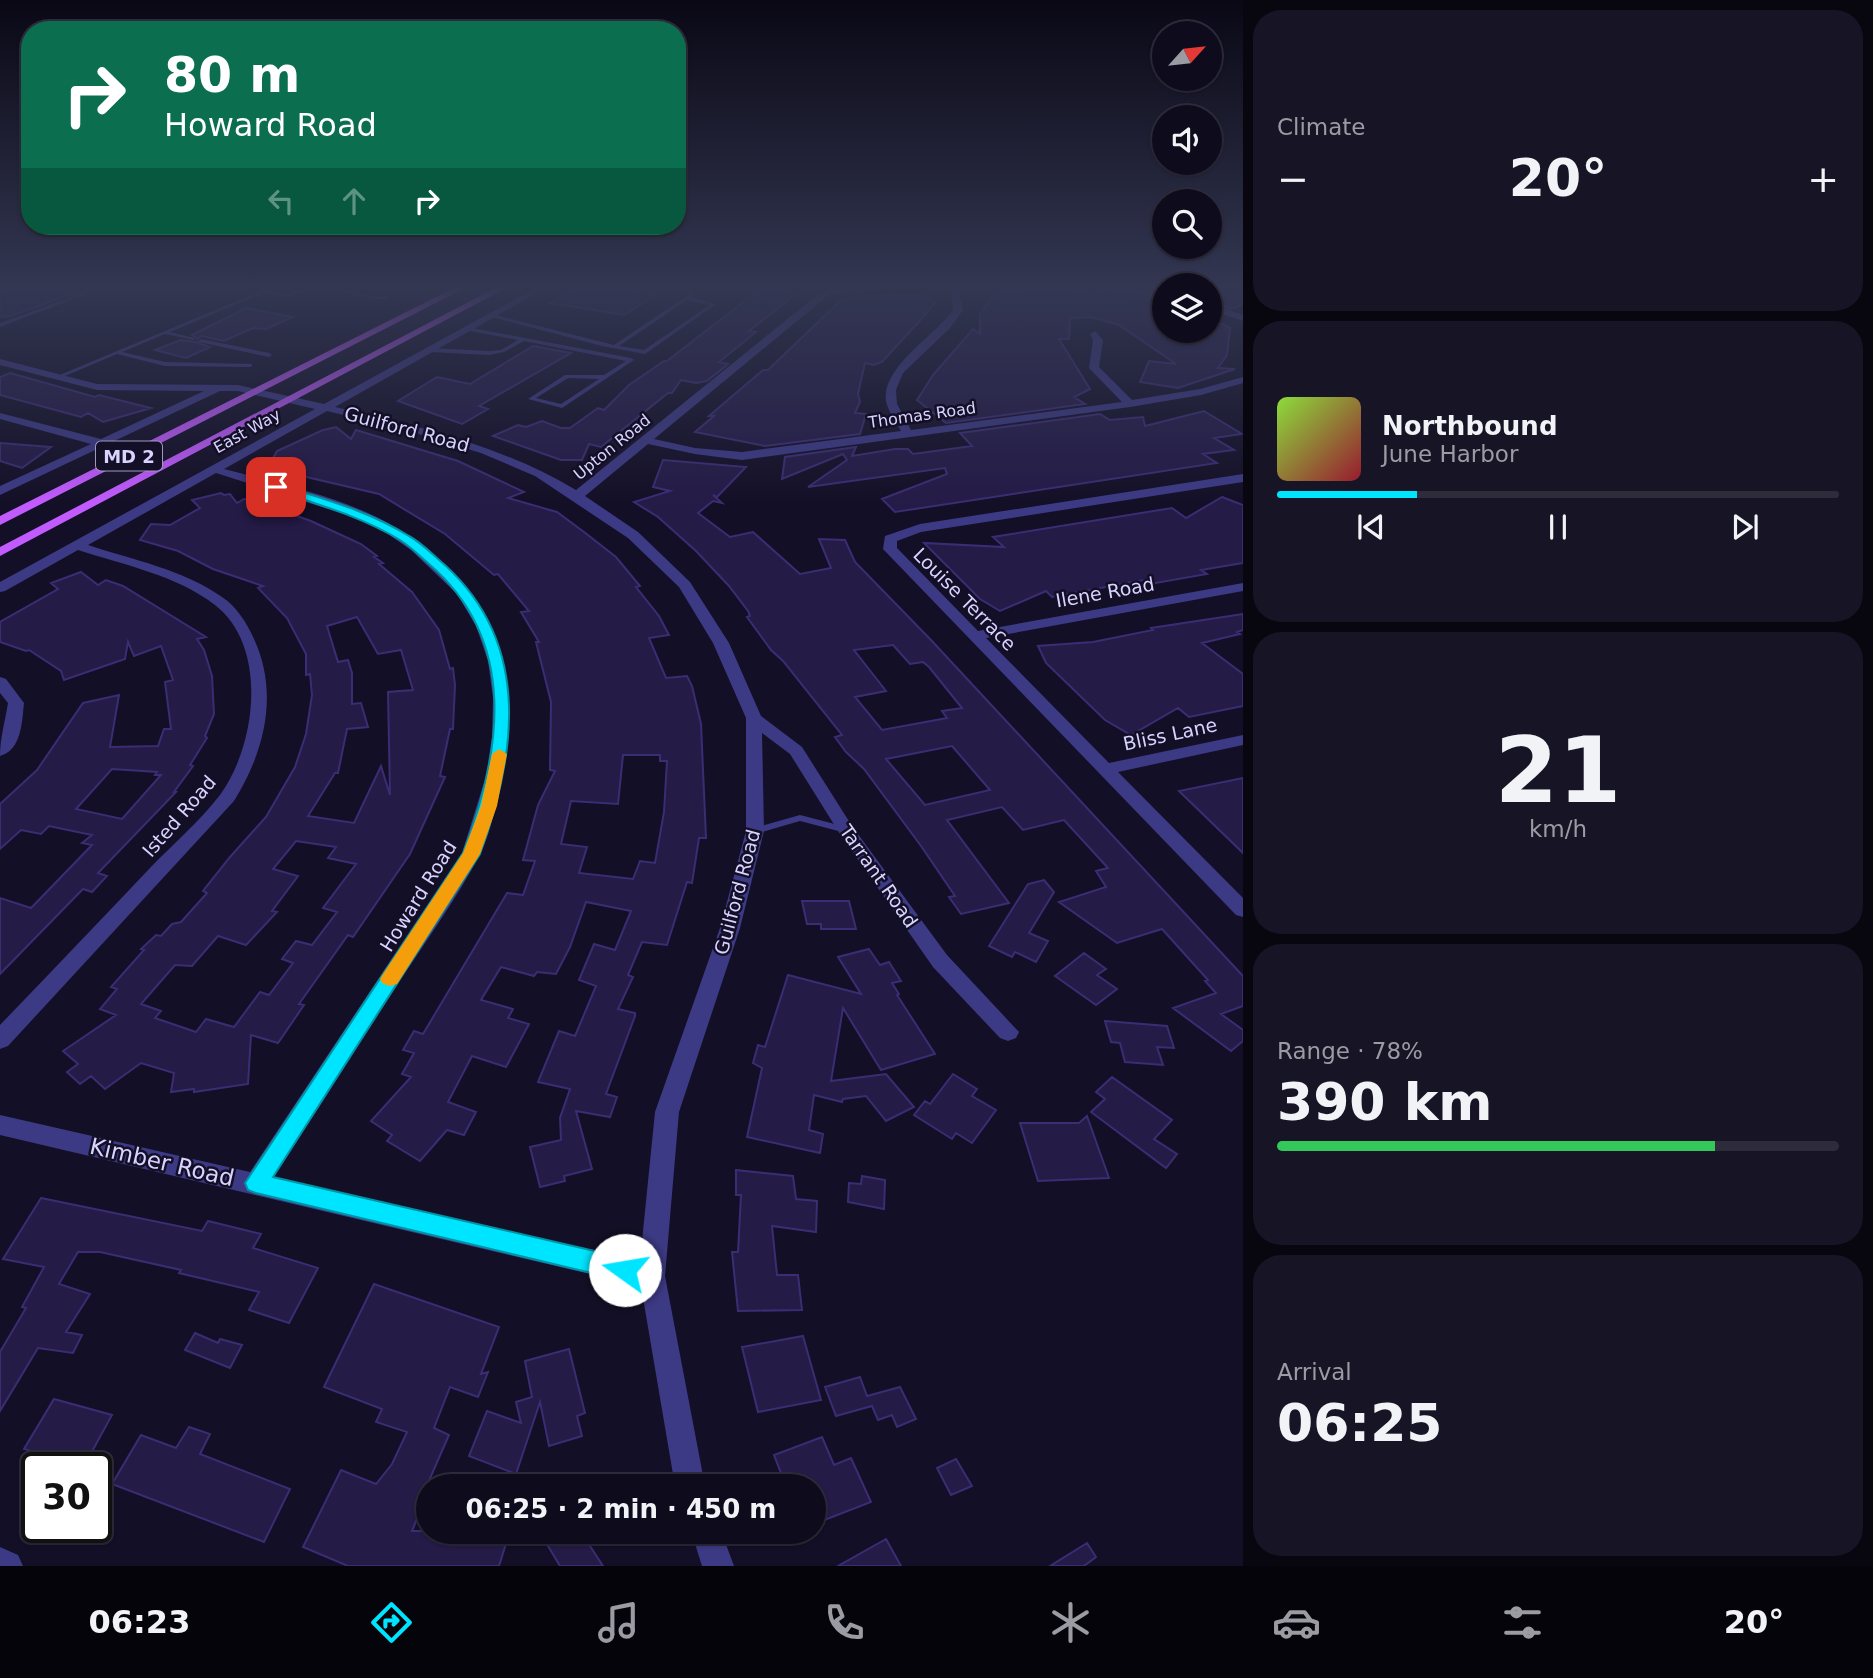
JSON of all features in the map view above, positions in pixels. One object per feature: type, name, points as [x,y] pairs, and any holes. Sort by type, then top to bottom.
[{"type":"main road","name":"MD 2","points":[[0,520],[324,358]]},
{"type":"main road","name":"MD 2","points":[[0,552],[368,358]]},
{"type":"street","name":"East Way","points":[[0,587],[414,358]]},
{"type":"street","name":"Upton Road","points":[[577,496],[745,358]]},
{"type":"street","points":[[907,433],[892,404],[891,390],[898,372],[913,358]]},
{"type":"street","points":[[1095,358],[1094,368],[1130,404]]},
{"type":"street","name":"Guilford Road","points":[[0,362],[97,387],[219,387],[257,392],[409,427],[485,451],[539,473],[632,535],[685,585],[721,643],[754,718],[755,831],[730,928],[667,1112],[652,1276],[688,1474]]},
{"type":"street","name":"Thomas Road","points":[[645,440],[695,451],[743,456],[1130,404],[1201,392],[1243,380]]},
{"type":"street","points":[[0,491],[219,387]]},
{"type":"street","points":[[0,416],[102,443]]},
{"type":"street","name":"Howard Road","points":[[213,469],[297,493],[362,516],[407,539],[453,579],[482,618],[496,655],[503,709],[500,748],[489,806],[471,854],[256,1183]]},
{"type":"street","name":"Louise Terrace","points":[[1243,478],[920,528],[890,539],[890,549],[1243,910]]},
{"type":"street","points":[[1226,481],[1243,490]]},
{"type":"street","name":"Isted Road","points":[[0,1040],[228,797],[248,757],[261,712],[257,656],[239,624],[220,602],[188,584],[78,546]]},
{"type":"street","name":"Ilene Road","points":[[974,636],[1243,586]]},
{"type":"street","points":[[0,682],[16,703],[12,736],[0,751]]},
{"type":"street","name":"Tarrant Road","points":[[754,718],[796,751],[846,830],[940,961],[1008,1032]]},
{"type":"street","name":"Bliss Lane","points":[[1106,769],[1243,740]]},
{"type":"street","name":"Kimber Road","points":[[0,1125],[652,1276]]},
{"type":"street","points":[[710,1544],[718,1566]]},
{"type":"street","points":[[0,1563],[8,1566]]},
{"type":"lane","points":[[58,377],[105,358]]},
{"type":"lane","points":[[139,358],[165,364],[250,365]]},
{"type":"lane","points":[[606,377],[567,376],[531,399],[562,406],[606,377],[631,360],[621,358]]},
{"type":"lane","points":[[755,831],[800,818],[846,830]]},
{"type":"building","points":[[513,358],[562,358],[479,406],[488,409],[462,424],[398,401],[437,377],[470,384]]},
{"type":"building","points":[[671,358],[724,358],[719,362],[728,364],[707,381],[696,383],[681,380],[672,393],[668,393],[601,447],[589,444],[582,460],[561,460],[493,436],[518,425],[526,427],[542,421],[561,428],[570,428],[598,408],[604,410],[629,385]]},
{"type":"building","points":[[780,358],[886,358],[874,365],[865,363],[858,394],[860,402],[855,413],[866,414],[860,434],[765,446],[695,432],[714,416],[709,416],[763,370],[768,370]]},
{"type":"building","points":[[948,358],[1071,358],[1090,389],[1074,397],[1085,404],[946,423],[917,400]]},
{"type":"building","points":[[1167,358],[1225,358],[1218,368],[1235,369],[1178,388],[1140,382],[1149,361],[1176,364]]},
{"type":"building","points":[[10,373],[95,397],[99,395],[151,408],[103,422],[88,413],[81,417],[0,395],[0,377]]},
{"type":"building","points":[[1204,411],[1242,434],[1214,438],[1234,450],[1203,454],[1217,463],[895,512],[882,499],[947,474],[945,468],[808,487],[847,460],[843,454],[782,479],[785,457],[856,447],[852,456],[895,449],[908,449],[913,454],[972,446],[960,433],[1100,414],[1110,420],[1143,417],[1145,426]]},
{"type":"building","points":[[336,427],[351,439],[356,430],[458,461],[524,492],[508,498],[557,512],[616,557],[640,586],[636,587],[659,616],[669,635],[649,638],[666,678],[687,676],[692,686],[701,724],[706,838],[699,838],[692,883],[687,882],[667,945],[642,942],[628,975],[633,977],[618,1009],[635,1013],[635,1016],[606,1094],[617,1097],[610,1117],[576,1111],[592,1169],[564,1176],[565,1181],[540,1187],[530,1147],[561,1140],[560,1118],[570,1089],[538,1082],[559,1031],[575,1036],[596,986],[579,980],[594,944],[615,950],[631,911],[586,902],[570,947],[556,974],[537,972],[534,976],[501,967],[481,1000],[513,1009],[508,1018],[529,1024],[506,1067],[472,1056],[448,1102],[476,1112],[464,1135],[447,1130],[420,1161],[387,1141],[392,1135],[371,1121],[411,1077],[402,1074],[414,1053],[403,1050],[414,1031],[423,1034],[507,893],[523,895],[535,861],[523,860],[538,805],[555,771],[550,770],[551,702],[536,642],[539,642],[521,612],[529,611],[498,574],[494,575],[445,534],[379,494],[272,469],[272,460],[277,451],[323,430]],"holes":[[[623,755],[660,755],[660,761],[667,761],[664,812],[655,863],[640,861],[633,879],[579,873],[587,847],[561,844],[571,801],[618,804]]]},
{"type":"building","points":[[0,443],[51,447],[22,468],[0,461]]},
{"type":"building","points":[[663,460],[746,467],[717,497],[713,495],[722,503],[713,501],[698,513],[730,537],[753,532],[800,574],[831,568],[819,539],[845,540],[855,562],[931,640],[1243,976],[1243,1006],[1221,1014],[1243,1030],[1243,1041],[1231,1051],[1173,1008],[1216,993],[1205,981],[1208,980],[1162,929],[1117,943],[1059,902],[1106,887],[1096,871],[1108,868],[1064,820],[1023,830],[1002,807],[947,820],[1009,903],[961,914],[949,897],[955,896],[921,846],[864,769],[846,752],[835,737],[842,735],[783,661],[771,650],[747,617],[750,616],[748,611],[729,586],[696,551],[658,517],[634,502],[670,491],[653,487]],"holes":[[[893,645],[910,664],[923,662],[929,667],[962,708],[942,711],[947,718],[882,730],[855,697],[886,691],[854,650]],[[952,746],[990,790],[925,805],[886,759]]]},
{"type":"building","points":[[221,493],[230,494],[237,503],[244,499],[255,501],[311,521],[361,544],[377,556],[374,557],[383,563],[379,564],[412,592],[439,630],[450,669],[453,668],[453,729],[450,729],[440,776],[445,777],[410,854],[353,937],[348,935],[299,1004],[304,1005],[278,1043],[251,1035],[248,1084],[194,1092],[194,1089],[171,1092],[174,1073],[141,1063],[105,1089],[91,1076],[80,1084],[67,1072],[78,1064],[63,1051],[116,1015],[100,1009],[117,989],[111,987],[144,950],[141,949],[156,935],[161,936],[172,924],[181,922],[207,893],[203,891],[230,857],[266,817],[295,767],[306,734],[312,695],[310,674],[306,675],[306,654],[287,618],[258,588],[263,586],[213,569],[178,551],[140,540],[151,524],[170,525],[200,508],[192,500]],"holes":[[[357,617],[378,654],[401,650],[413,690],[388,692],[390,795],[381,766],[354,823],[308,816],[335,773],[338,773],[347,729],[368,727],[361,703],[352,704],[352,673],[348,660],[338,662],[327,626]],[[296,841],[336,847],[328,858],[356,864],[323,908],[337,912],[312,945],[296,941],[282,959],[293,963],[269,995],[260,992],[234,1027],[206,1019],[196,1032],[155,1018],[161,1011],[141,1004],[175,965],[192,966],[218,936],[246,945],[277,912],[272,911],[298,876],[273,869]]]},
{"type":"building","points":[[1222,497],[1243,505],[1243,563],[1201,570],[1207,574],[1150,584],[1146,580],[1138,581],[1052,597],[1046,591],[1000,611],[980,599],[924,543],[1004,547],[993,537],[1172,508],[1186,518]]},
{"type":"building","points":[[81,572],[98,585],[106,580],[123,586],[206,637],[197,639],[204,650],[212,676],[214,714],[205,736],[207,738],[176,792],[98,873],[107,876],[92,892],[83,889],[0,974],[0,898],[31,908],[92,845],[82,843],[92,835],[49,826],[41,834],[21,830],[0,849],[0,804],[37,770],[83,703],[119,695],[110,747],[158,746],[164,729],[171,729],[165,682],[173,680],[161,646],[134,656],[128,642],[125,659],[64,680],[61,671],[29,650],[0,642],[0,622],[58,589],[51,583]],"holes":[[[112,769],[157,772],[155,775],[161,775],[122,819],[76,809]]]},
{"type":"building","points":[[1243,614],[1243,630],[1237,632],[1240,634],[1202,643],[1243,674],[1243,706],[1189,717],[1178,708],[1131,735],[1105,720],[1046,663],[1038,646],[1093,642],[1153,630],[1151,628]]},
{"type":"building","points":[[1243,778],[1243,853],[1179,791]]},
{"type":"building","points":[[1044,880],[1054,892],[1029,933],[1048,941],[1036,962],[1015,952],[1012,957],[989,946],[1028,884]]},
{"type":"building","points":[[802,901],[849,901],[856,929],[821,929],[821,924],[807,924]]},
{"type":"building","points":[[869,949],[880,965],[889,962],[901,981],[892,983],[899,994],[897,995],[935,1054],[881,1070],[843,1008],[831,1081],[886,1074],[914,1107],[886,1121],[866,1096],[843,1099],[842,1102],[814,1095],[809,1130],[823,1134],[820,1153],[747,1137],[762,1068],[753,1063],[758,1045],[765,1047],[788,975],[861,994],[838,957]]},
{"type":"building","points":[[1084,953],[1106,969],[1097,975],[1117,989],[1096,1005],[1055,976]]},
{"type":"building","points":[[1105,1021],[1167,1026],[1174,1048],[1157,1047],[1163,1065],[1125,1062],[1120,1043],[1111,1042]]},
{"type":"building","points":[[953,1074],[977,1089],[972,1096],[996,1110],[972,1143],[956,1133],[952,1139],[914,1115],[925,1101],[930,1104]]},
{"type":"building","points":[[1112,1077],[1172,1120],[1154,1139],[1177,1154],[1166,1168],[1091,1112],[1105,1099],[1096,1092]]},
{"type":"building","points":[[1087,1116],[1109,1178],[1038,1181],[1020,1123],[1079,1123]]},
{"type":"building","points":[[736,1170],[793,1176],[796,1199],[817,1201],[816,1232],[772,1226],[777,1275],[798,1275],[802,1310],[738,1311],[732,1252],[738,1252],[741,1195],[736,1195]]},
{"type":"building","points":[[862,1176],[885,1180],[884,1209],[848,1202],[849,1183],[861,1184]]},
{"type":"building","points":[[41,1198],[202,1231],[208,1221],[261,1234],[253,1248],[318,1268],[289,1323],[249,1310],[259,1292],[179,1273],[181,1270],[100,1252],[78,1252],[59,1284],[90,1294],[66,1332],[82,1335],[73,1353],[38,1348],[0,1411],[0,1352],[26,1308],[22,1307],[44,1267],[3,1259]]},
{"type":"building","points":[[374,1284],[499,1327],[481,1374],[488,1372],[478,1397],[450,1387],[434,1428],[449,1435],[432,1474],[416,1474],[416,1521],[412,1531],[416,1531],[416,1544],[506,1544],[499,1566],[348,1566],[303,1547],[341,1470],[376,1484],[392,1464],[407,1432],[376,1422],[382,1409],[324,1387]]},
{"type":"building","points":[[195,1333],[218,1343],[220,1339],[242,1345],[230,1368],[185,1350]]},
{"type":"building","points":[[803,1336],[821,1400],[758,1412],[742,1347]]},
{"type":"building","points":[[569,1349],[585,1413],[577,1416],[582,1436],[549,1446],[540,1402],[516,1474],[469,1456],[487,1411],[521,1423],[516,1402],[532,1397],[525,1361]]},
{"type":"building","points":[[860,1377],[867,1396],[900,1387],[916,1419],[897,1427],[892,1415],[878,1420],[872,1406],[836,1416],[825,1387]]},
{"type":"building","points":[[54,1399],[112,1415],[92,1452],[35,1452],[24,1449]]},
{"type":"building","points":[[189,1427],[210,1434],[200,1454],[290,1489],[264,1542],[112,1484],[141,1435],[176,1448]]},
{"type":"building","points":[[822,1437],[834,1465],[851,1458],[871,1502],[826,1519],[826,1474],[781,1474],[774,1455]]},
{"type":"building","points":[[956,1459],[972,1486],[951,1495],[937,1468]]},
{"type":"building","points":[[886,1539],[901,1566],[838,1566]]},
{"type":"building","points":[[1087,1543],[1096,1557],[1084,1566],[1050,1566]]},
{"type":"building","points":[[547,1544],[592,1544],[590,1546],[603,1566],[560,1566]]},
{"type":"slow traffic","points":[[390,979],[471,854],[489,806],[499,754]]},
{"type":"route","points":[[276,487],[362,516],[407,539],[453,579],[482,618],[496,655],[503,709],[500,748],[489,806],[471,854],[256,1183],[625,1270]]}]
